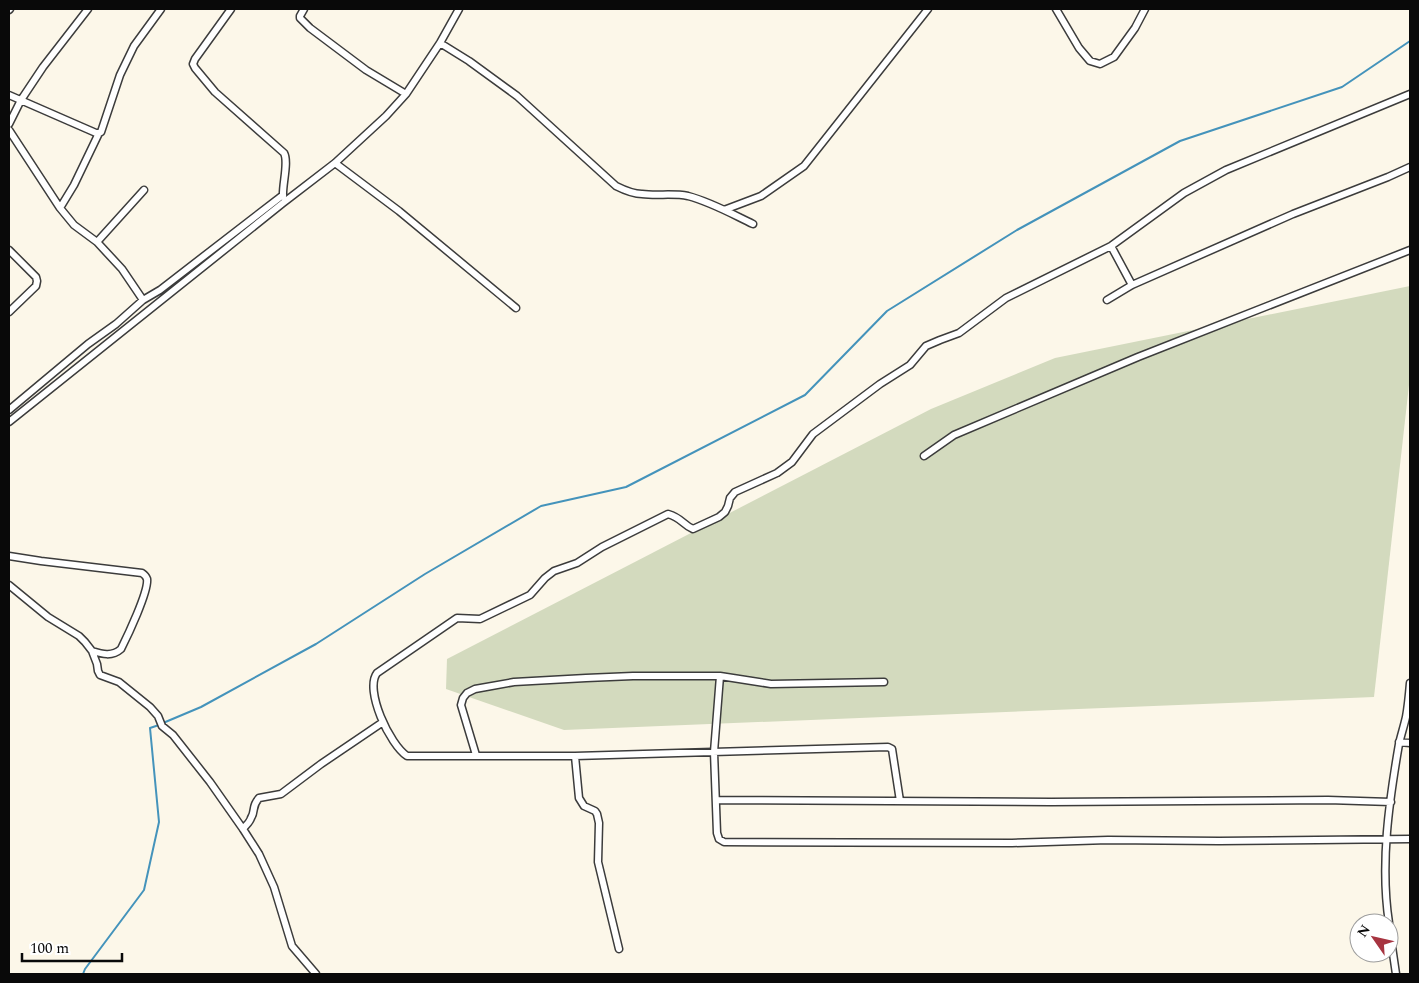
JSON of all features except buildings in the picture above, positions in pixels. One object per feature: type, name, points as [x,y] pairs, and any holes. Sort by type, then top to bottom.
[{"type":"street","points":[[9,124],[21,100],[43,67],[88,9]]},
{"type":"street","points":[[60,208],[74,185],[99,133],[102,132],[120,75],[134,46],[161,9]]},
{"type":"street","points":[[231,9],[193,64],[216,92],[286,156],[283,203]]},
{"type":"street","points":[[304,9],[300,18],[310,28],[366,70],[406,94]]},
{"type":"street","points":[[9,422],[335,163],[386,116],[406,94],[459,9]]},
{"type":"street","points":[[724,210],[761,196],[804,166],[928,9]]},
{"type":"street","points":[[1056,9],[1079,48],[1090,61],[1100,64],[1114,57],[1135,28],[1145,9]]},
{"type":"street","points":[[440,42],[517,96],[616,186],[642,194],[688,196],[753,224]]},
{"type":"street","points":[[900,801],[892,749],[890,747],[576,756],[407,756],[401,752],[380,716],[372,685],[374,676],[457,618],[470,617],[480,619],[530,595],[554,571],[577,564],[602,547],[668,514],[679,518],[693,529],[719,517],[725,512],[730,498],[735,492],[777,473],[792,462],[813,434],[880,384],[910,365],[926,346],[959,333],[1006,298],[1111,246],[1184,193],[1226,170],[1410,94]]},
{"type":"street","points":[[9,95],[99,133]]},
{"type":"street","points":[[9,130],[60,208],[74,224],[97,242],[122,268],[142,300]]},
{"type":"street","points":[[335,163],[399,211],[516,308]]},
{"type":"street","points":[[1107,300],[1132,285],[1293,214],[1410,167]]},
{"type":"street","points":[[97,242],[144,190]]},
{"type":"street","points":[[9,410],[88,344],[116,324],[142,300],[160,290],[283,194]]},
{"type":"street","points":[[1111,246],[1132,285]]},
{"type":"street","points":[[9,250],[36,277],[37,281],[36,286],[9,312]]},
{"type":"street","points":[[924,456],[962,431],[1138,357],[1410,250]]},
{"type":"street","points":[[9,556],[142,573],[146,576],[147,581],[140,606],[121,649],[110,655],[92,652]]},
{"type":"street","points":[[9,585],[48,618],[86,642],[100,674],[119,682],[140,698],[158,716],[162,726],[173,735],[210,782],[259,854],[274,888],[292,946],[316,974]]},
{"type":"street","points":[[476,755],[461,705],[463,698],[467,693],[475,689],[514,682],[633,676],[720,676],[771,684],[884,682]]},
{"type":"street","points":[[720,676],[714,752],[717,833],[719,839],[724,842],[1012,843],[1108,840],[1410,839]]},
{"type":"street","points":[[1388,913],[1384,867],[1386,839],[1399,742],[1405,719],[1410,683]]},
{"type":"street","points":[[243,829],[251,819],[254,804],[258,798],[285,792],[321,764],[383,722]]},
{"type":"street","points":[[1399,742],[1410,743]]},
{"type":"street","points":[[576,756],[577,786],[580,798],[584,806],[597,814],[599,823],[598,862],[619,949]]},
{"type":"street","points":[[716,800],[1061,802],[1328,800],[1391,802]]},
{"type":"green space","points":[[1410,286],[1410,376],[1374,697],[564,730],[446,689],[447,659],[931,409],[1055,358]]},
{"type":"waterway","points":[[163,723],[201,707],[316,644],[425,574],[541,506],[626,487],[805,395],[887,311],[1017,230],[1180,141],[1342,87],[1410,41]]},
{"type":"waterway","points":[[83,974],[144,890],[159,822],[150,728],[159,725]]}]
